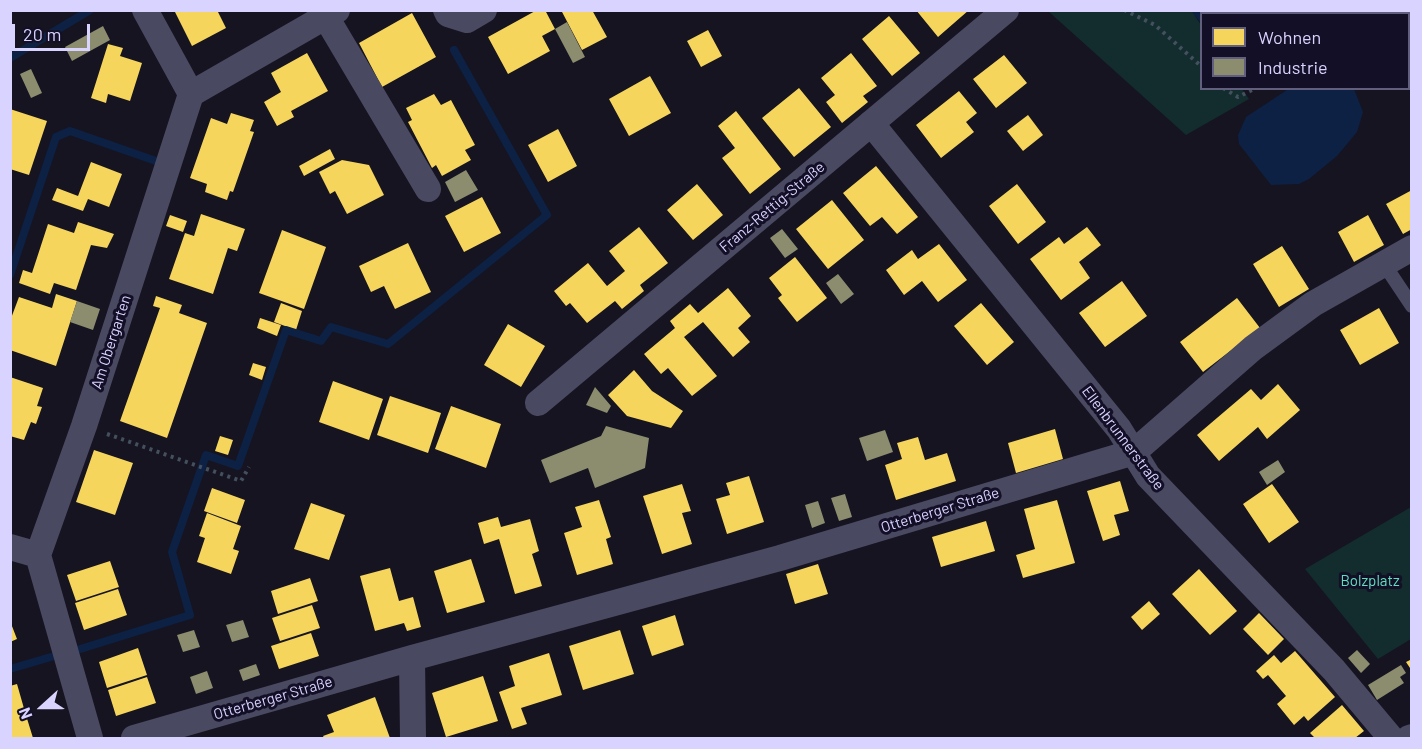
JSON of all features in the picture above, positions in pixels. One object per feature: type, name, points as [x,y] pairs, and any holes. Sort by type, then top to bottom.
[{"type":"street","points":[[145,10],[191,94],[332,14],[428,189]]},
{"type":"street","points":[[446,10],[448,14],[468,20],[484,10]]},
{"type":"street","name":"Franz-Rettig-Straße","points":[[538,403],[1006,10]]},
{"type":"street","name":"Am Obergarten","points":[[38,555],[84,426],[191,94]]},
{"type":"street","name":"Ellenbrunnerstraße","points":[[871,123],[1119,429],[1148,476],[1334,670],[1391,738]]},
{"type":"street","name":"Otterberger Straße","points":[[134,738],[412,658],[780,558],[1134,452],[1253,348],[1312,304],[1412,248]]},
{"type":"street","points":[[10,547],[38,555],[90,738]]},
{"type":"street","points":[[412,658],[413,738]]},
{"type":"lane","points":[[1384,264],[1412,306]]},
{"type":"path","points":[[1124,10],[1155,25],[1200,65]]},
{"type":"path","points":[[1227,90],[1238,97],[1252,90]]},
{"type":"path","points":[[84,426],[241,481],[249,466]]},
{"type":"green space","points":[[1048,11],[1192,11],[1200,23],[1200,90],[1243,90],[1249,99],[1186,135]]},
{"type":"green space","name":"Bolzplatz","points":[[1411,507],[1411,639],[1378,659],[1305,569]]},
{"type":"water","points":[[1287,90],[1354,90],[1363,112],[1357,132],[1337,156],[1309,179],[1299,184],[1271,185],[1239,144],[1238,135],[1246,117]]},
{"type":"building: Wohnen","points":[[174,10],[217,10],[226,28],[192,46]]},
{"type":"building: Wohnen","points":[[537,10],[545,10],[555,29],[542,36],[550,51],[508,74],[488,37]]},
{"type":"building: Wohnen","points":[[561,10],[592,10],[607,37],[582,50]]},
{"type":"building: Wohnen","points":[[916,10],[969,10],[938,37]]},
{"type":"building: Wohnen","points":[[1230,10],[1288,10],[1289,12],[1231,12]]},
{"type":"building: Wohnen","points":[[412,13],[436,57],[382,87],[359,43]]},
{"type":"building: Wohnen","points":[[889,16],[920,53],[892,76],[862,39]]},
{"type":"building: Wohnen","points":[[708,30],[722,56],[701,67],[687,41]]},
{"type":"building: Wohnen","points":[[1412,33],[1412,83],[1410,84],[1410,34]]},
{"type":"building: Wohnen","points":[[108,44],[123,48],[120,56],[142,63],[130,101],[108,94],[106,103],[91,98]]},
{"type":"building: Wohnen","points":[[307,53],[328,91],[291,111],[294,117],[277,126],[264,102],[281,92],[271,73]]},
{"type":"building: Wohnen","points":[[851,53],[877,86],[863,96],[868,102],[842,123],[826,102],[835,95],[821,78]]},
{"type":"building: Wohnen","points":[[1004,55],[1027,83],[996,108],[973,79]]},
{"type":"building: Wohnen","points":[[650,76],[671,113],[629,136],[609,99]]},
{"type":"building: Wohnen","points":[[799,88],[831,127],[794,157],[762,118]]},
{"type":"building: Wohnen","points":[[959,91],[977,113],[966,122],[974,132],[941,158],[916,125]]},
{"type":"building: Wohnen","points":[[434,94],[441,105],[451,100],[475,145],[465,150],[471,160],[442,176],[436,165],[432,168],[408,122],[412,120],[406,108]]},
{"type":"building: Wohnen","points":[[10,109],[47,121],[29,175],[10,169]]},
{"type":"building: Wohnen","points":[[736,111],[781,169],[750,194],[722,158],[735,148],[718,126]]},
{"type":"building: Wohnen","points":[[231,113],[254,120],[250,131],[254,132],[233,192],[230,191],[227,200],[205,192],[207,184],[190,178],[211,118],[227,124]]},
{"type":"building: Wohnen","points":[[1028,115],[1043,135],[1023,151],[1007,131]]},
{"type":"building: Wohnen","points":[[558,129],[577,166],[548,182],[528,145]]},
{"type":"building: Wohnen","points":[[330,149],[335,159],[304,176],[299,166]]},
{"type":"building: Wohnen","points":[[342,160],[369,165],[384,195],[347,214],[335,191],[330,194],[319,172]]},
{"type":"building: Wohnen","points":[[91,162],[122,174],[109,207],[88,199],[83,211],[52,200],[57,188],[78,196]]},
{"type":"building: Wohnen","points":[[876,166],[918,217],[897,234],[882,217],[870,226],[843,193]]},
{"type":"building: Wohnen","points":[[697,184],[723,215],[693,240],[667,210]]},
{"type":"building: Wohnen","points":[[1017,184],[1046,222],[1018,244],[989,206]]},
{"type":"building: Wohnen","points":[[1412,190],[1412,229],[1403,234],[1386,204]]},
{"type":"building: Wohnen","points":[[482,197],[501,233],[464,252],[445,216]]},
{"type":"building: Wohnen","points":[[832,200],[864,240],[828,269],[796,229]]},
{"type":"building: Wohnen","points":[[201,214],[245,229],[237,251],[228,248],[213,294],[169,279],[185,233],[194,236]]},
{"type":"building: Wohnen","points":[[170,215],[187,221],[183,232],[166,226]]},
{"type":"building: Wohnen","points":[[1368,215],[1384,245],[1354,262],[1338,232]]},
{"type":"building: Wohnen","points":[[78,222],[114,234],[107,248],[91,245],[76,290],[54,283],[50,294],[19,283],[23,270],[32,273],[48,224],[74,233]]},
{"type":"building: Wohnen","points":[[639,227],[668,263],[640,285],[644,291],[622,309],[615,301],[587,323],[570,303],[566,306],[554,291],[588,263],[607,286],[625,271],[609,251]]},
{"type":"building: Wohnen","points":[[1087,227],[1101,245],[1079,262],[1090,278],[1061,300],[1030,259],[1059,237],[1064,244]]},
{"type":"building: Wohnen","points":[[282,230],[326,247],[304,309],[259,293]]},
{"type":"building: Wohnen","points":[[408,243],[431,292],[395,309],[384,286],[371,292],[359,266]]},
{"type":"building: Wohnen","points":[[939,244],[967,280],[938,302],[922,281],[904,295],[886,270],[912,250],[918,259]]},
{"type":"building: Wohnen","points":[[1282,246],[1309,289],[1279,307],[1253,264]]},
{"type":"building: Wohnen","points":[[795,257],[827,298],[797,322],[778,298],[782,295],[769,278]]},
{"type":"building: Wohnen","points":[[1122,281],[1147,316],[1105,347],[1079,313]]},
{"type":"building: Wohnen","points":[[728,288],[751,316],[738,328],[750,342],[733,357],[703,322],[684,337],[717,376],[692,396],[668,368],[661,374],[644,354],[675,328],[670,321],[690,304],[698,313]]},
{"type":"building: Wohnen","points":[[56,294],[77,301],[56,366],[10,350],[10,321],[19,297],[52,308]]},
{"type":"building: Wohnen","points":[[156,296],[182,305],[179,313],[207,323],[167,438],[120,421],[160,308],[153,306]]},
{"type":"building: Wohnen","points":[[1237,298],[1260,328],[1203,372],[1180,342]]},
{"type":"building: Wohnen","points":[[281,303],[302,311],[296,330],[274,322]]},
{"type":"building: Wohnen","points":[[981,303],[1014,342],[987,365],[954,326]]},
{"type":"building: Wohnen","points":[[1379,308],[1399,343],[1360,365],[1340,330]]},
{"type":"building: Wohnen","points":[[260,318],[281,325],[277,336],[257,328]]},
{"type":"building: Wohnen","points":[[508,324],[545,346],[521,387],[484,365]]},
{"type":"building: Wohnen","points":[[253,363],[266,367],[262,380],[249,375]]},
{"type":"building: Wohnen","points":[[634,370],[652,391],[683,411],[671,428],[627,416],[608,395]]},
{"type":"building: Wohnen","points":[[10,377],[43,388],[37,406],[42,407],[36,424],[31,422],[24,440],[10,436]]},
{"type":"building: Wohnen","points":[[333,381],[383,399],[369,440],[319,422]]},
{"type":"building: Wohnen","points":[[1278,384],[1300,410],[1267,439],[1258,427],[1219,461],[1197,435],[1251,389],[1261,400]]},
{"type":"building: Wohnen","points":[[390,396],[441,413],[428,453],[377,435]]},
{"type":"building: Wohnen","points":[[451,406],[501,424],[486,468],[435,449]]},
{"type":"building: Wohnen","points":[[1055,429],[1063,459],[1016,473],[1008,443]]},
{"type":"building: Wohnen","points":[[220,436],[233,440],[228,455],[215,451]]},
{"type":"building: Wohnen","points":[[918,437],[925,460],[947,453],[956,481],[896,500],[885,465],[902,459],[897,443]]},
{"type":"building: Wohnen","points":[[94,450],[133,463],[115,515],[76,502]]},
{"type":"building: Wohnen","points":[[749,476],[764,522],[727,534],[716,499],[730,495],[726,483]]},
{"type":"building: Wohnen","points":[[1120,481],[1129,511],[1114,515],[1120,535],[1103,541],[1087,491]]},
{"type":"building: Wohnen","points":[[682,484],[691,511],[682,513],[692,544],[662,554],[643,496]]},
{"type":"building: Wohnen","points":[[1272,484],[1299,522],[1269,543],[1243,504]]},
{"type":"building: Wohnen","points":[[212,488],[245,500],[237,523],[204,511]]},
{"type":"building: Wohnen","points":[[599,500],[611,537],[606,539],[613,564],[577,575],[564,533],[582,527],[575,507]]},
{"type":"building: Wohnen","points":[[1057,500],[1075,563],[1023,578],[1016,555],[1035,549],[1024,509]]},
{"type":"building: Wohnen","points":[[311,503],[345,515],[329,560],[294,549]]},
{"type":"building: Wohnen","points":[[207,513],[241,526],[233,549],[239,551],[231,574],[197,562],[205,538],[199,536]]},
{"type":"building: Wohnen","points":[[498,517],[501,527],[530,519],[539,551],[532,554],[542,586],[515,594],[499,539],[484,544],[478,523]]},
{"type":"building: Wohnen","points":[[986,521],[995,551],[941,567],[932,537]]},
{"type":"building: Wohnen","points":[[471,559],[485,602],[447,613],[434,571]]},
{"type":"building: Wohnen","points":[[110,561],[119,587],[76,601],[67,575]]},
{"type":"building: Wohnen","points":[[818,564],[828,594],[795,604],[786,574]]},
{"type":"building: Wohnen","points":[[390,568],[399,601],[413,597],[421,627],[407,631],[404,623],[375,631],[360,576]]},
{"type":"building: Wohnen","points":[[1199,569],[1237,611],[1210,635],[1172,594]]},
{"type":"building: Wohnen","points":[[310,578],[318,601],[278,614],[271,591]]},
{"type":"building: Wohnen","points":[[118,589],[127,615],[84,630],[75,603]]},
{"type":"building: Wohnen","points":[[1149,601],[1160,614],[1142,630],[1131,617]]},
{"type":"building: Wohnen","points":[[312,605],[320,628],[280,641],[272,618]]},
{"type":"building: Wohnen","points":[[1259,613],[1284,639],[1268,655],[1243,629]]},
{"type":"building: Wohnen","points":[[675,615],[684,645],[652,656],[642,626]]},
{"type":"building: Wohnen","points":[[10,621],[17,639],[10,642]]},
{"type":"building: Wohnen","points":[[620,630],[634,674],[583,690],[569,646]]},
{"type":"building: Wohnen","points":[[311,633],[319,656],[279,669],[271,646]]},
{"type":"building: Wohnen","points":[[138,648],[147,675],[107,688],[99,662]]},
{"type":"building: Wohnen","points":[[1295,651],[1335,697],[1308,721],[1304,716],[1294,725],[1277,704],[1286,696],[1268,675],[1263,679],[1256,671],[1274,655],[1281,663]]},
{"type":"building: Wohnen","points":[[549,653],[562,695],[521,708],[527,724],[512,729],[499,692],[515,686],[509,666]]},
{"type":"building: Wohnen","points":[[1412,659],[1412,671],[1406,662]]},
{"type":"building: Wohnen","points":[[483,676],[498,721],[446,737],[432,693]]},
{"type":"building: Wohnen","points":[[147,677],[156,703],[116,716],[108,690]]},
{"type":"building: Wohnen","points":[[17,684],[33,738],[10,738],[10,686]]},
{"type":"building: Wohnen","points":[[375,697],[390,738],[324,738],[323,736],[334,732],[327,715]]},
{"type":"building: Wohnen","points":[[1342,705],[1364,731],[1355,738],[1315,738],[1310,733]]},
{"type":"building: Industrie","points":[[567,22],[585,57],[573,63],[555,29]]},
{"type":"building: Industrie","points":[[103,26],[110,40],[72,61],[65,47]]},
{"type":"building: Industrie","points":[[31,69],[42,93],[31,98],[20,74]]},
{"type":"building: Industrie","points":[[466,170],[478,190],[455,202],[445,182]]},
{"type":"building: Industrie","points":[[782,229],[798,249],[785,258],[770,238]]},
{"type":"building: Industrie","points":[[838,274],[854,294],[841,304],[826,283]]},
{"type":"building: Industrie","points":[[77,301],[100,309],[93,330],[70,322]]},
{"type":"building: Industrie","points":[[595,387],[611,406],[607,413],[586,405]]},
{"type":"building: Industrie","points":[[606,426],[649,438],[645,468],[595,488],[588,468],[550,483],[541,460],[601,436]]},
{"type":"building: Industrie","points":[[885,430],[893,452],[867,461],[859,438]]},
{"type":"building: Industrie","points":[[1278,460],[1285,472],[1267,485],[1259,472]]},
{"type":"building: Industrie","points":[[845,494],[852,517],[839,521],[831,498]]},
{"type":"building: Industrie","points":[[818,501],[825,523],[812,528],[805,505]]},
{"type":"building: Industrie","points":[[243,620],[249,637],[232,642],[226,625]]},
{"type":"building: Industrie","points":[[194,630],[200,647],[183,652],[177,635]]},
{"type":"building: Industrie","points":[[1357,650],[1370,664],[1361,673],[1348,658]]},
{"type":"building: Industrie","points":[[256,664],[260,675],[243,681],[239,670]]},
{"type":"building: Industrie","points":[[1401,665],[1406,673],[1400,677],[1404,683],[1377,700],[1368,685]]},
{"type":"building: Industrie","points":[[207,671],[213,688],[196,694],[190,677]]},
{"type":"waterway","points":[[10,58],[90,10]]},
{"type":"waterway","points":[[1196,10],[1200,15]]},
{"type":"waterway","points":[[77,650],[190,615],[172,552],[206,455],[238,466],[286,330],[321,341],[331,327],[388,344],[547,215],[454,50]]},
{"type":"waterway","points":[[10,275],[56,137],[70,131],[156,161]]},
{"type":"waterway","points":[[10,669],[51,657]]}]
